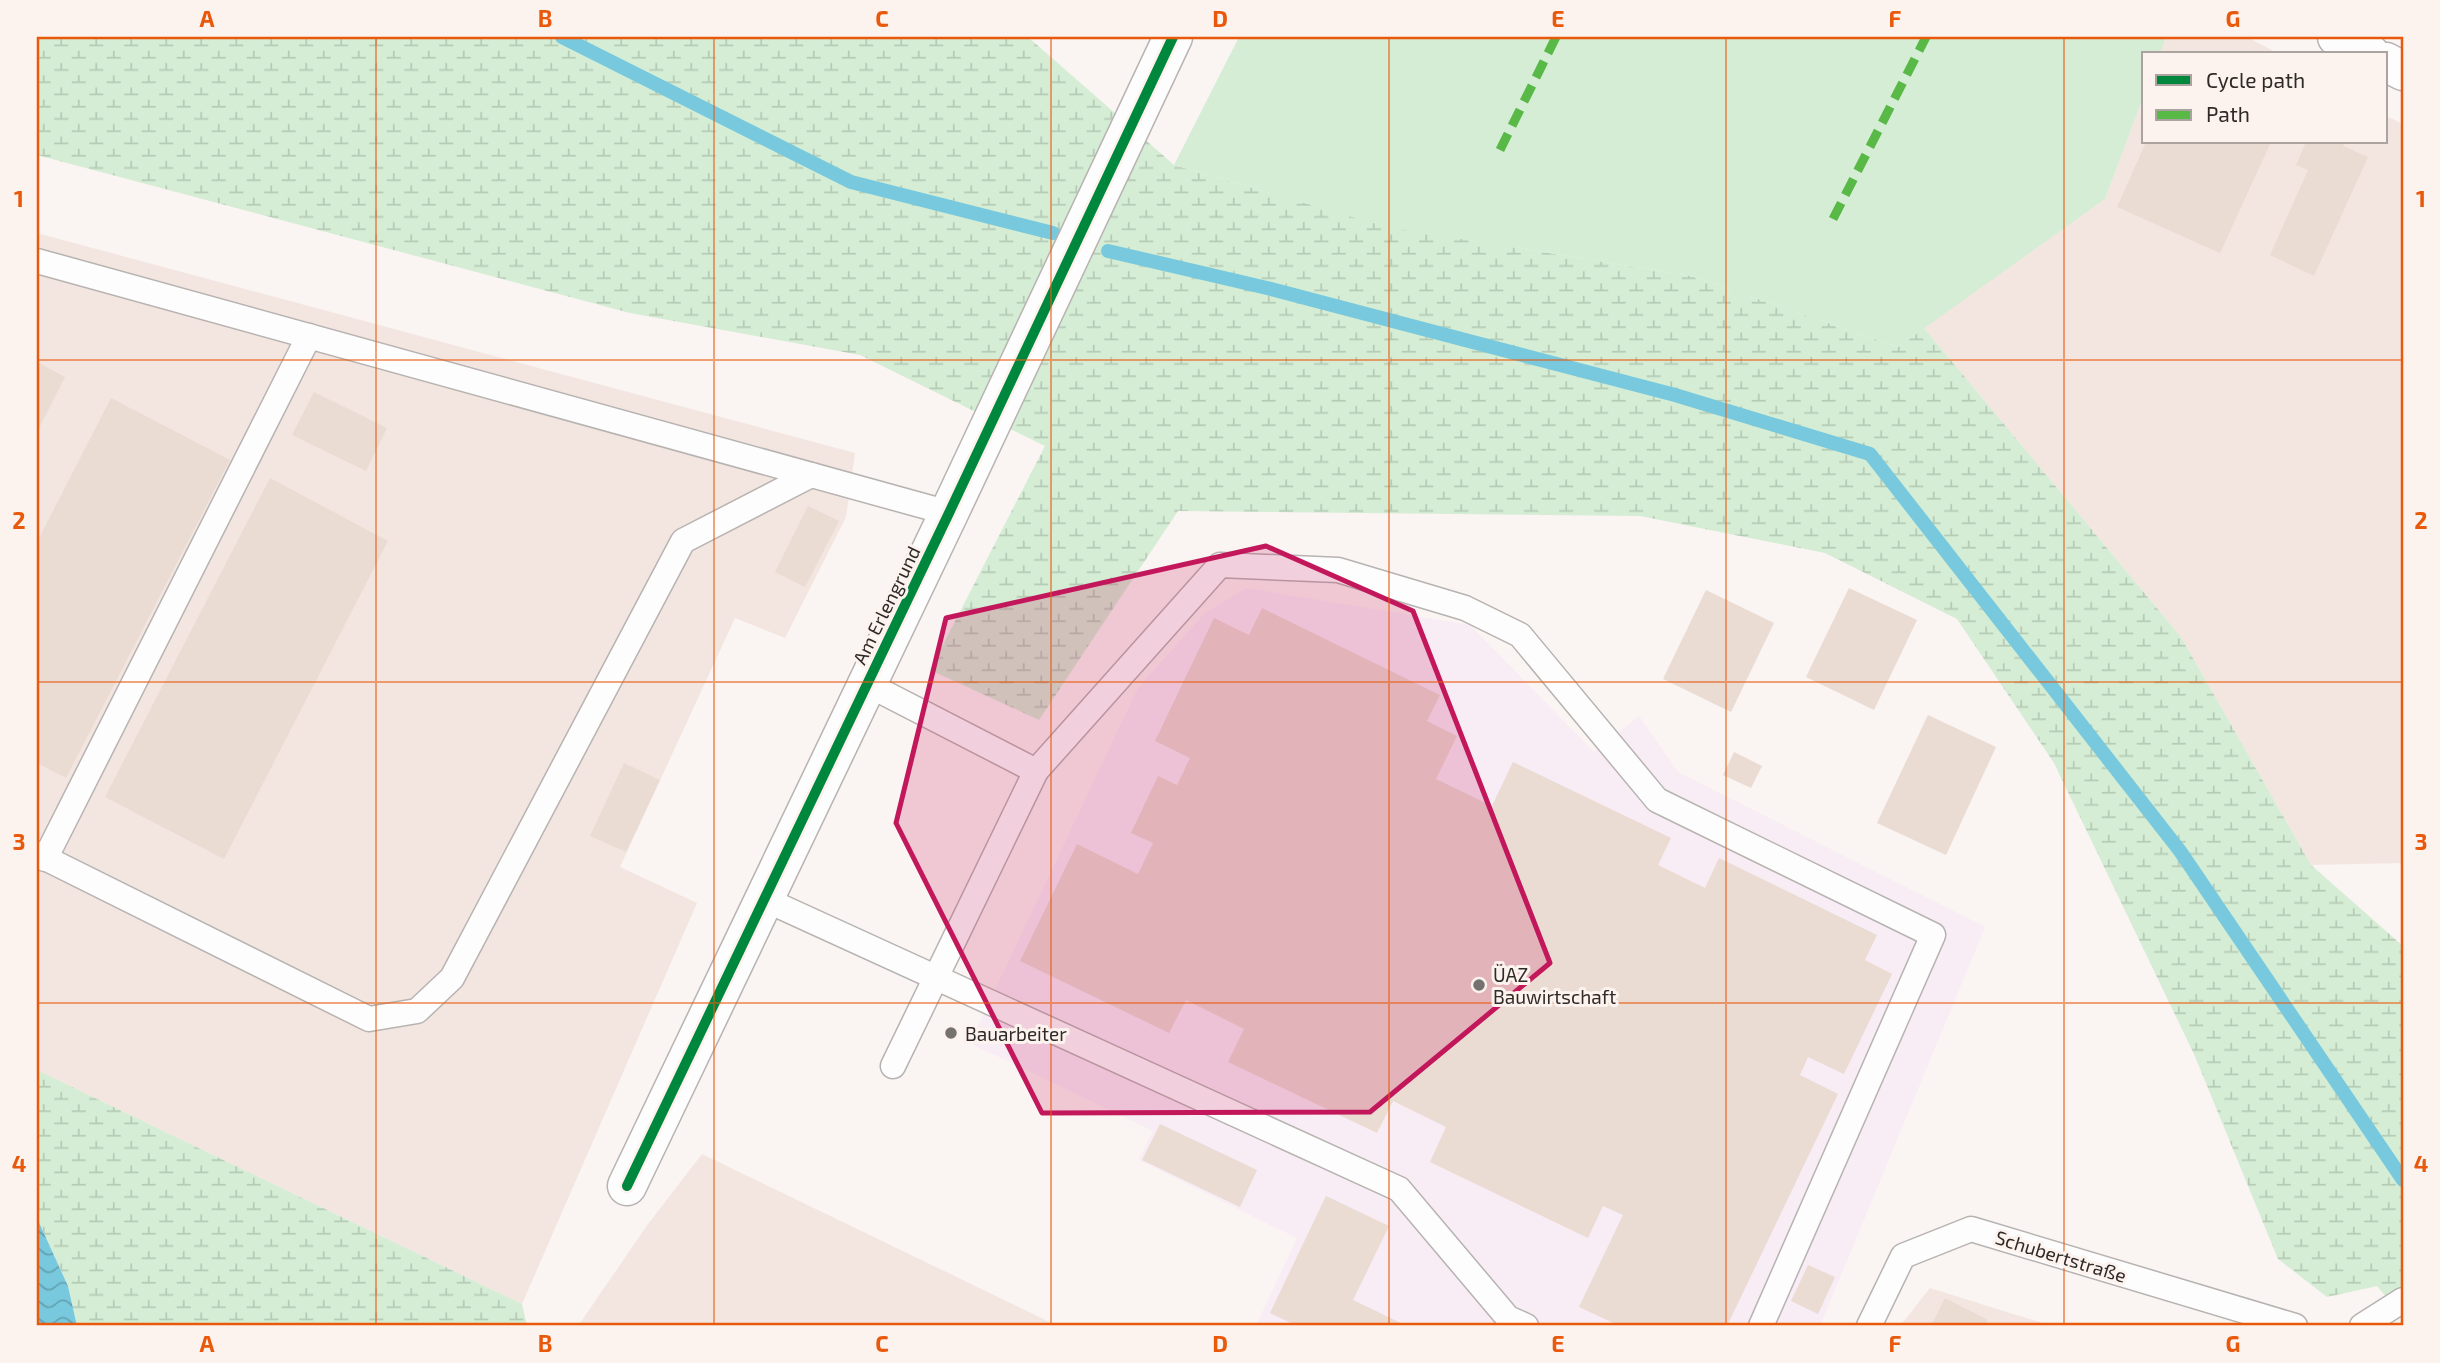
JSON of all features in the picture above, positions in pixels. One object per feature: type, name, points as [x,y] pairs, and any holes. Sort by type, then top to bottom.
[{"type":"street","name":"Am Erlengrund","points":[[626,1186],[949,513],[1173,37]]},
{"type":"street","points":[[2337,37],[2366,52]]},
{"type":"lane","points":[[37,261],[949,513]]},
{"type":"lane","points":[[309,336],[41,857],[369,1019],[417,1011],[453,978],[683,541],[811,475]]},
{"type":"lane","points":[[892,1066],[1036,771],[1220,565],[1338,570],[1465,608],[1520,635],[1657,800],[1933,935],[1761,1326]]},
{"type":"lane","points":[[867,684],[1036,771]]},
{"type":"lane","points":[[765,899],[1399,1189],[1508,1318],[1526,1326]]},
{"type":"lane","name":"Schubertstraße","points":[[1868,1326],[1903,1255],[1971,1229],[2295,1326]]},
{"type":"lane","points":[[2362,1326],[2403,1300]]},
{"type":"highlighted area","points":[[1266,546],[1413,611],[1550,963],[1370,1112],[1042,1113],[896,823],[946,618]]},
{"type":"shaded area","points":[[2166,37],[2247,37],[2275,52],[2161,52]]},
{"type":"shaded area","points":[[2142,100],[2142,144],[2388,144],[2388,117],[2403,124],[2403,863],[2311,865],[2181,637],[1924,328],[2105,199]]},
{"type":"shaded area","points":[[37,233],[855,453],[846,517],[785,638],[735,618],[620,867],[697,903],[522,1304],[37,1070]]},
{"type":"shaded area","name":"ÜAZ Bauwirtschaft","points":[[1246,588],[1470,625],[1594,752],[1639,716],[1678,772],[1985,927],[1820,1326],[1256,1326],[1297,1238],[1139,1160],[1153,1131],[970,1043],[1138,688],[1205,613]]},
{"type":"shaded area","points":[[702,1154],[1058,1326],[578,1326],[648,1224]]},
{"type":"shaded area","points":[[1930,1288],[2052,1326],[1900,1326]]},
{"type":"green space","points":[[37,37],[1028,37],[1174,165],[1388,227],[1691,276],[1898,347],[1924,328],[2181,637],[2311,865],[2403,946],[2403,1317],[2377,1286],[2327,1297],[2278,1259],[2194,1054],[2054,763],[1957,619],[1825,553],[1640,516],[1178,511],[1039,720],[930,670],[1045,446],[860,355],[630,313],[37,155]]},
{"type":"green space","points":[[1239,37],[2166,37],[2161,52],[2142,52],[2142,100],[2105,199],[1898,347],[1691,276],[1387,227],[1174,165]]},
{"type":"green space","points":[[37,1070],[522,1304],[527,1326],[77,1326],[68,1286],[37,1218]]},
{"type":"water","points":[[37,1218],[68,1286],[77,1326],[37,1326]]},
{"type":"building","points":[[2145,144],[2270,144],[2220,253],[2117,207]]},
{"type":"building","points":[[2305,144],[2344,144],[2343,146],[2368,157],[2314,276],[2270,255],[2308,170],[2296,165]]},
{"type":"building","points":[[37,362],[65,377],[37,432]]},
{"type":"building","points":[[314,392],[387,428],[366,471],[292,435]]},
{"type":"building","points":[[111,398],[230,460],[66,778],[37,763],[37,542]]},
{"type":"building","points":[[270,478],[388,541],[224,859],[105,797]]},
{"type":"building","points":[[808,506],[839,521],[805,587],[775,572]]},
{"type":"building","points":[[1849,588],[1917,620],[1874,710],[1806,677]]},
{"type":"building","points":[[1706,590],[1774,623],[1731,712],[1663,679]]},
{"type":"building","name":"ÜAZ Bauwirtschaft","points":[[1262,608],[1440,695],[1427,721],[1457,736],[1436,779],[1492,806],[1513,762],[1671,838],[1658,865],[1705,888],[1719,858],[1877,935],[1865,960],[1892,974],[1844,1074],[1808,1057],[1800,1075],[1838,1094],[1727,1326],[1620,1326],[1579,1307],[1623,1215],[1603,1206],[1588,1238],[1430,1162],[1446,1127],[1393,1101],[1377,1133],[1228,1062],[1244,1029],[1186,1000],[1169,1033],[1020,961],[1077,844],[1138,874],[1153,843],[1131,833],[1158,776],[1177,785],[1190,758],[1155,741],[1214,618],[1249,635]]},
{"type":"building","points":[[1928,715],[1996,747],[1946,855],[1877,823]]},
{"type":"building","points":[[1734,752],[1762,766],[1751,788],[1723,775]]},
{"type":"building","points":[[624,763],[660,780],[626,852],[590,836]]},
{"type":"building","points":[[1160,1124],[1257,1170],[1240,1207],[1142,1160]]},
{"type":"building","points":[[1326,1196],[1389,1226],[1353,1300],[1407,1326],[1297,1326],[1270,1313]]},
{"type":"building","points":[[1808,1265],[1835,1277],[1818,1314],[1791,1301]]},
{"type":"building","points":[[1945,1298],[1988,1320],[1985,1326],[1931,1326]]},
{"type":"waterway","points":[[562,37],[851,182],[1053,233]]},
{"type":"waterway","points":[[1108,251],[1267,288],[1675,395],[1870,454],[2180,851],[2403,1180]]},
{"type":"marked path","points":[[1500,150],[1556,37]]},
{"type":"marked path","points":[[1833,219],[1926,37]]},
{"type":"cycle path","points":[[627,1186],[1173,37]]},
{"type":"place","name":"ÜAZ Bauwirtschaft","points":[[1479,985]]},
{"type":"place","name":"Bauarbeiter","points":[[951,1033]]}]
